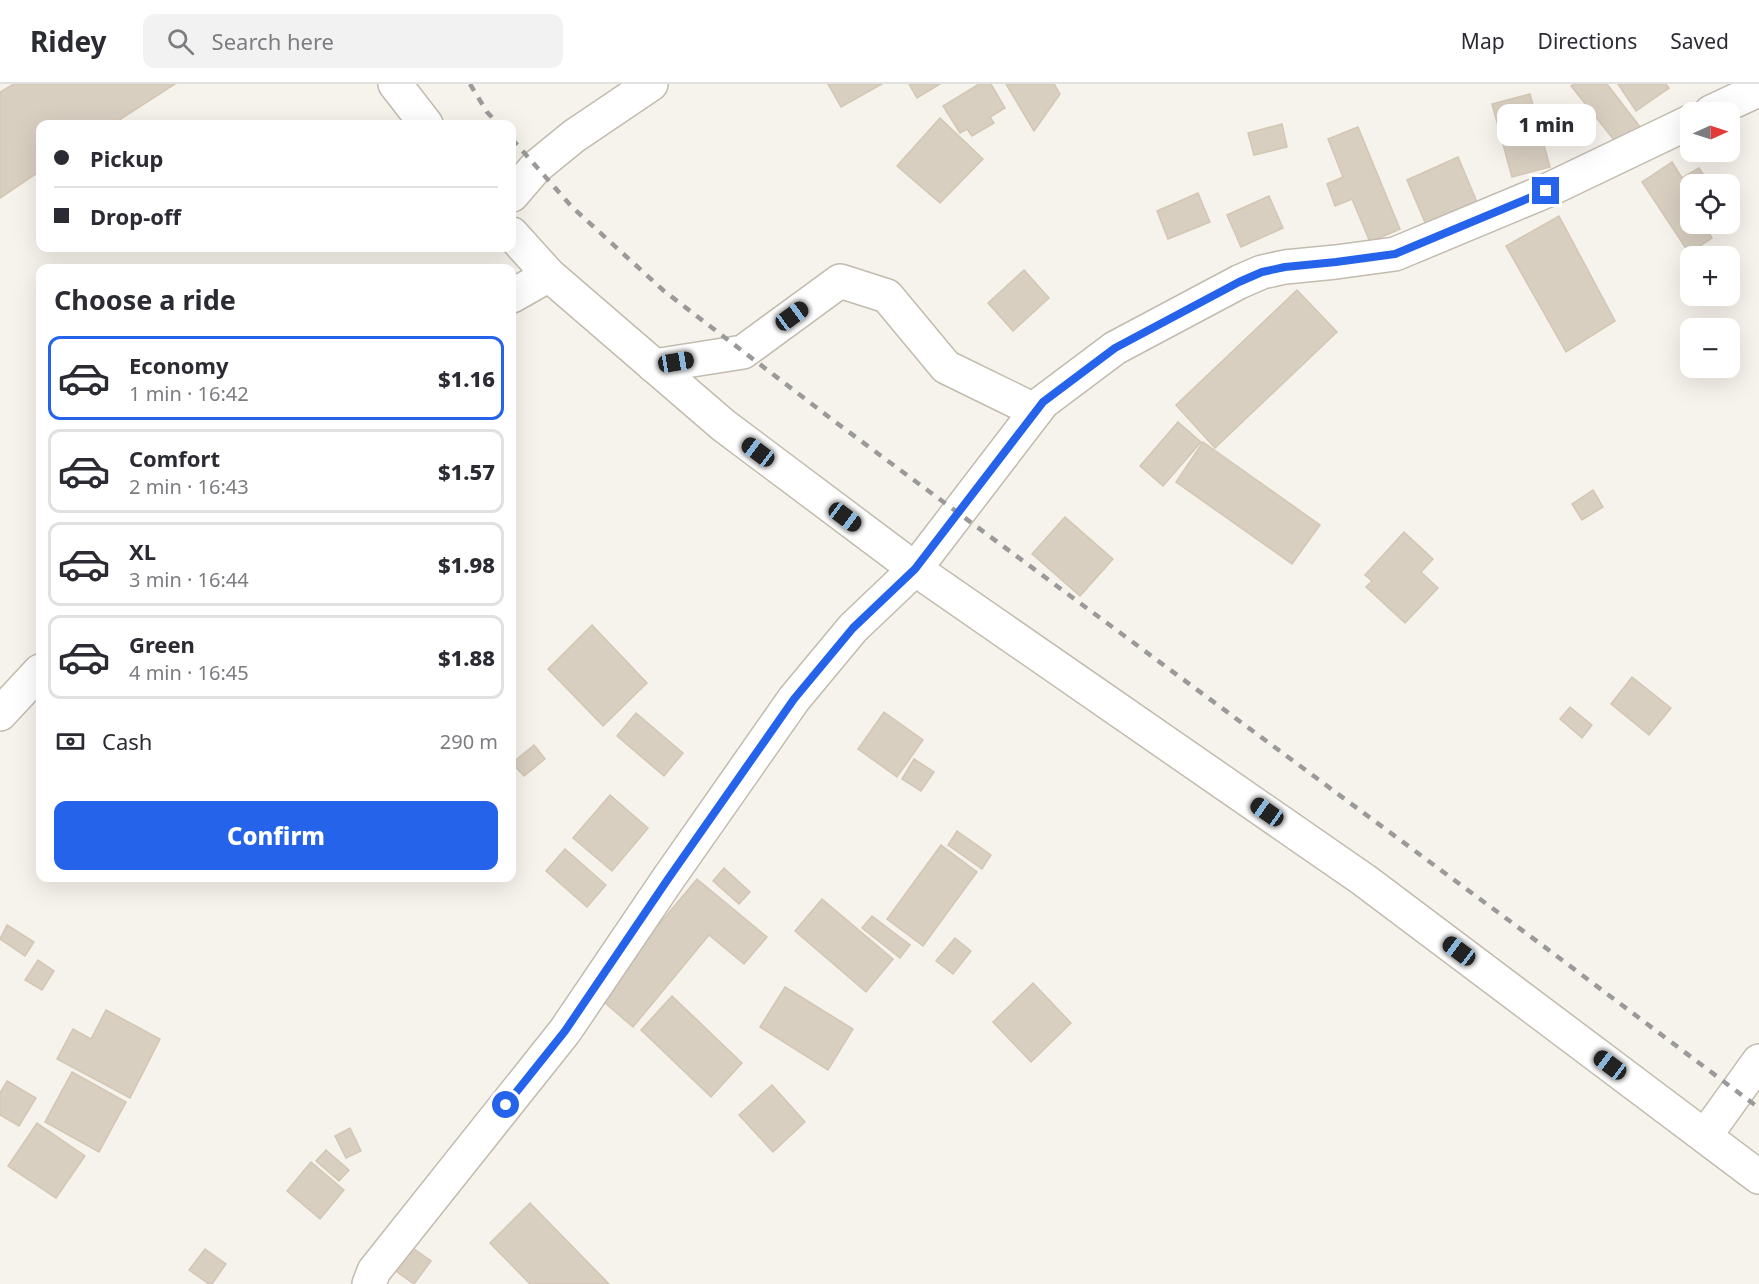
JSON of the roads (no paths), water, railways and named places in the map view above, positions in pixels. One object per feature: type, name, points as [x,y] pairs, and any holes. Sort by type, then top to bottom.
[{"type":"street","points":[[395,84],[423,120]]},
{"type":"street","points":[[516,191],[537,167],[574,136],[651,84]]},
{"type":"street","points":[[1731,102],[1756,90]]},
{"type":"street","points":[[369,1284],[374,1271],[565,1031],[794,699],[853,628],[915,569],[1043,402],[1115,348],[1262,272],[1285,267],[1395,254],[1546,191],[1680,127]]},
{"type":"street","points":[[516,238],[549,275],[723,425],[915,569],[1364,880],[1759,1177]]},
{"type":"street","points":[[516,294],[549,275]]},
{"type":"street","points":[[654,366],[743,352],[840,280],[887,296],[946,367],[1036,411]]},
{"type":"street","points":[[0,714],[36,675]]},
{"type":"street","points":[[1705,1136],[1759,1061]]},
{"type":"railway","points":[[470,84],[494,120]]},
{"type":"railway","points":[[516,144],[572,207],[664,291],[838,424],[1759,1108]]}]
